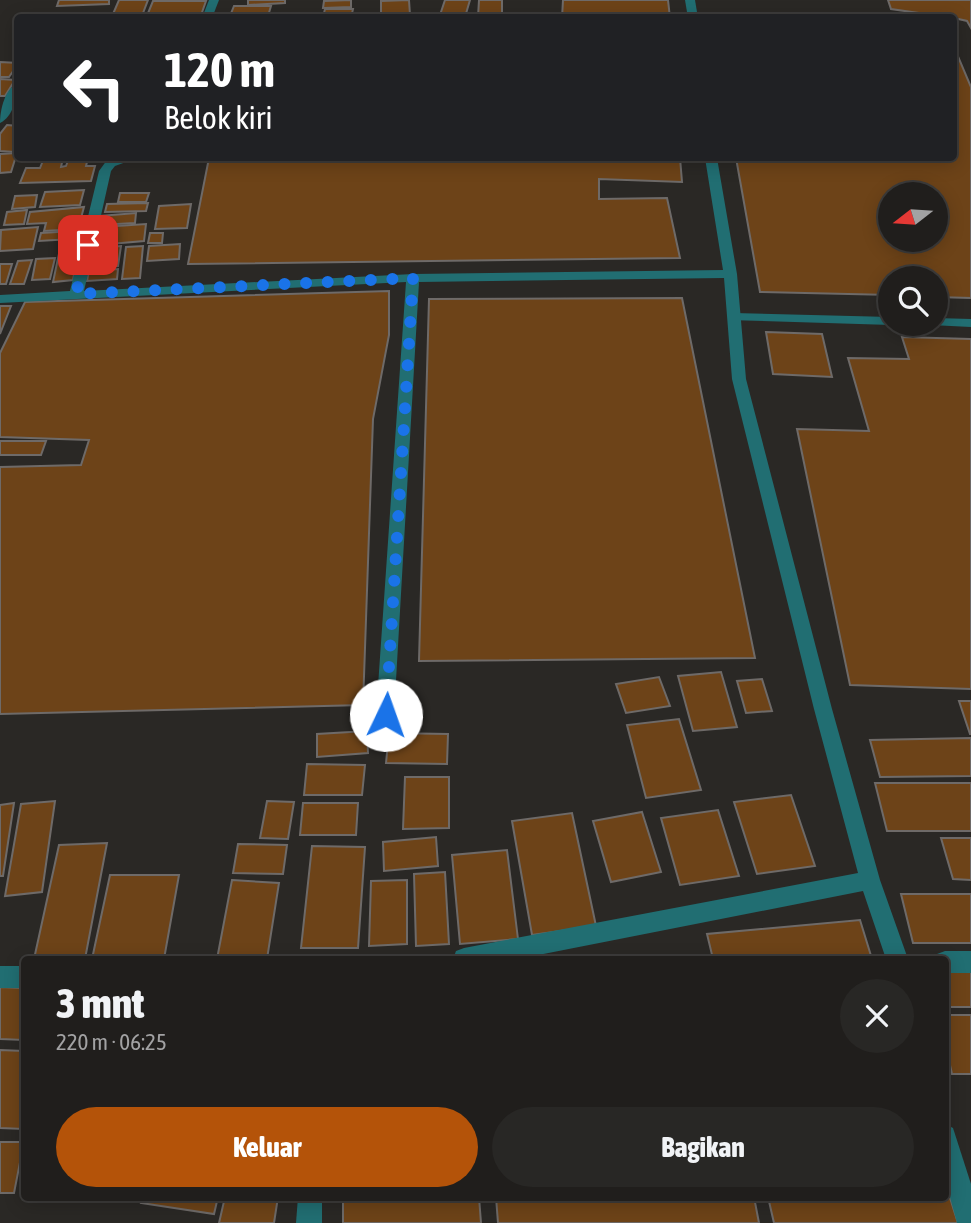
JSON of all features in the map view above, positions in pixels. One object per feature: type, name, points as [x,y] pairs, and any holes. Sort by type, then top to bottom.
[{"type":"street","points":[[0,120],[14,93]]},
{"type":"street","points":[[76,294],[105,171],[111,163],[119,161]]},
{"type":"street","points":[[711,161],[730,274],[739,379],[823,709],[870,880],[896,956]]},
{"type":"street","points":[[0,299],[413,278],[730,274]]},
{"type":"street","points":[[386,715],[413,278]]},
{"type":"street","points":[[733,317],[878,321]]},
{"type":"street","points":[[948,322],[971,323]]},
{"type":"street","points":[[479,956],[870,880]]},
{"type":"street","points":[[949,962],[971,962]]},
{"type":"street","points":[[0,976],[21,977]]},
{"type":"street","points":[[949,1150],[970,1223]]},
{"type":"street","points":[[309,1223],[310,1201]]},
{"type":"building","points":[[59,0],[109,0],[109,4],[57,6]]},
{"type":"building","points":[[119,0],[148,0],[143,13],[113,14]]},
{"type":"building","points":[[248,0],[285,0],[285,3],[248,5]]},
{"type":"building","points":[[351,0],[351,7],[323,8],[324,1]]},
{"type":"building","points":[[409,0],[410,14],[381,14],[381,1]]},
{"type":"building","points":[[445,0],[470,0],[466,14],[440,14]]},
{"type":"building","points":[[479,0],[502,0],[502,14],[478,14]]},
{"type":"building","points":[[563,0],[668,0],[670,14],[562,14]]},
{"type":"building","points":[[888,0],[971,0],[971,28],[967,21],[957,19],[957,14],[926,14],[891,9]]},
{"type":"building","points":[[153,1],[206,1],[201,14],[148,14]]},
{"type":"building","points":[[234,6],[271,6],[269,14],[231,14]]},
{"type":"building","points":[[325,9],[353,9],[352,14],[324,14]]},
{"type":"building","points":[[957,54],[971,87],[971,298],[948,297],[948,266],[878,266],[878,295],[760,292],[737,161],[957,161]]},
{"type":"building","points":[[0,62],[14,63],[14,70],[9,77],[0,77]]},
{"type":"building","points":[[0,79],[14,80],[5,96],[0,96]]},
{"type":"building","points":[[7,125],[14,126],[14,152],[0,151],[0,134]]},
{"type":"building","points":[[14,153],[11,172],[0,173],[0,154]]},
{"type":"building","points":[[43,161],[62,161],[61,167],[66,166],[68,161],[87,161],[86,166],[95,166],[91,181],[20,183],[26,168],[40,168]]},
{"type":"building","points":[[208,161],[680,161],[682,182],[599,179],[599,199],[667,198],[680,258],[188,264]]},
{"type":"building","points":[[84,190],[80,205],[40,207],[45,192]]},
{"type":"building","points":[[120,193],[149,193],[146,202],[118,202]]},
{"type":"building","points":[[37,195],[35,207],[12,209],[15,196]]},
{"type":"building","points":[[148,203],[146,211],[105,212],[107,204]]},
{"type":"building","points":[[191,204],[187,228],[155,229],[159,206]]},
{"type":"building","points":[[84,207],[78,229],[44,231],[46,223],[27,224],[30,212]]},
{"type":"building","points":[[27,210],[24,224],[4,225],[7,212]]},
{"type":"building","points":[[136,213],[135,223],[99,225],[100,216]]},
{"type":"building","points":[[146,224],[144,241],[99,245],[102,227]]},
{"type":"building","points":[[38,227],[33,249],[0,251],[1,230]]},
{"type":"building","points":[[74,231],[72,239],[39,241],[41,233]]},
{"type":"building","points":[[150,233],[163,233],[162,243],[148,243]]},
{"type":"building","points":[[180,244],[179,259],[147,261],[149,246]]},
{"type":"building","points":[[121,246],[118,266],[87,268],[91,248]]},
{"type":"building","points":[[143,246],[140,278],[122,279],[126,247]]},
{"type":"building","points":[[79,247],[73,280],[53,282],[60,249]]},
{"type":"building","points":[[55,258],[50,279],[32,280],[36,259]]},
{"type":"building","points":[[32,260],[24,284],[10,284],[18,261]]},
{"type":"building","points":[[0,264],[12,264],[6,284],[0,284]]},
{"type":"building","points":[[118,269],[117,279],[87,281],[89,271]]},
{"type":"building","points":[[389,291],[389,335],[373,419],[363,705],[0,714],[0,467],[81,465],[89,440],[0,437],[0,353],[25,302]]},
{"type":"building","points":[[682,298],[755,658],[419,661],[429,299]]},
{"type":"building","points":[[0,306],[11,306],[0,334]]},
{"type":"building","points":[[766,332],[822,334],[832,377],[773,374]]},
{"type":"building","points":[[902,337],[971,339],[971,689],[850,685],[797,429],[869,431],[848,358],[909,359]]},
{"type":"building","points":[[0,441],[46,441],[41,455],[0,455]]},
{"type":"building","points":[[721,672],[737,727],[693,731],[678,676]]},
{"type":"building","points":[[659,677],[670,706],[626,713],[616,684]]},
{"type":"building","points":[[762,679],[772,711],[746,713],[737,681]]},
{"type":"building","points":[[959,701],[971,701],[971,734],[970,734]]},
{"type":"building","points":[[679,719],[701,790],[646,798],[627,725]]},
{"type":"building","points":[[367,731],[368,753],[317,757],[317,734]]},
{"type":"building","points":[[389,733],[448,734],[447,764],[386,763]]},
{"type":"building","points":[[971,738],[971,776],[880,777],[870,740]]},
{"type":"building","points":[[307,764],[365,765],[362,795],[304,795]]},
{"type":"building","points":[[405,777],[449,777],[449,828],[403,829]]},
{"type":"building","points":[[875,783],[971,783],[971,831],[887,831]]},
{"type":"building","points":[[791,795],[815,866],[757,874],[734,802]]},
{"type":"building","points":[[55,801],[42,892],[5,896],[21,804]]},
{"type":"building","points":[[267,801],[294,802],[288,839],[260,838]]},
{"type":"building","points":[[14,803],[3,876],[0,876],[0,805]]},
{"type":"building","points":[[303,803],[358,803],[356,835],[300,835]]},
{"type":"building","points":[[718,810],[739,876],[680,885],[661,818]]},
{"type":"building","points":[[642,812],[661,872],[611,882],[593,821]]},
{"type":"building","points":[[572,813],[596,926],[532,935],[512,821]]},
{"type":"building","points":[[436,837],[438,866],[384,871],[383,842]]},
{"type":"building","points":[[941,838],[971,838],[971,880],[953,879]]},
{"type":"building","points":[[107,843],[86,956],[35,956],[59,845]]},
{"type":"building","points":[[238,844],[287,845],[283,874],[233,873]]},
{"type":"building","points":[[312,846],[365,847],[358,948],[301,948]]},
{"type":"building","points":[[507,850],[518,939],[460,944],[452,855]]},
{"type":"building","points":[[445,872],[449,944],[416,946],[414,874]]},
{"type":"building","points":[[110,875],[179,875],[165,956],[93,956]]},
{"type":"building","points":[[232,880],[279,883],[267,956],[218,956]]},
{"type":"building","points":[[407,880],[407,944],[369,946],[371,881]]},
{"type":"building","points":[[901,894],[971,894],[971,943],[913,943]]},
{"type":"building","points":[[860,920],[871,956],[712,956],[707,934]]},
{"type":"building","points":[[949,966],[971,966],[971,1007],[949,1007]]},
{"type":"building","points":[[0,987],[21,988],[21,1040],[0,1039]]},
{"type":"building","points":[[949,1015],[971,1015],[971,1074],[952,1074],[949,1061]]},
{"type":"building","points":[[0,1050],[21,1051],[21,1129],[0,1128]]},
{"type":"building","points":[[0,1142],[21,1142],[14,1193],[0,1193]]},
{"type":"building","points":[[949,1195],[958,1223],[774,1223],[769,1201],[949,1201]]},
{"type":"building","points":[[142,1201],[217,1201],[214,1214],[141,1203]]},
{"type":"building","points":[[224,1201],[277,1201],[274,1223],[219,1223]]},
{"type":"building","points":[[343,1201],[479,1201],[481,1223],[343,1223]]},
{"type":"building","points":[[496,1201],[755,1201],[759,1223],[498,1223]]},
{"type":"route","points":[[88,245],[76,294],[413,278],[386,715]]}]
